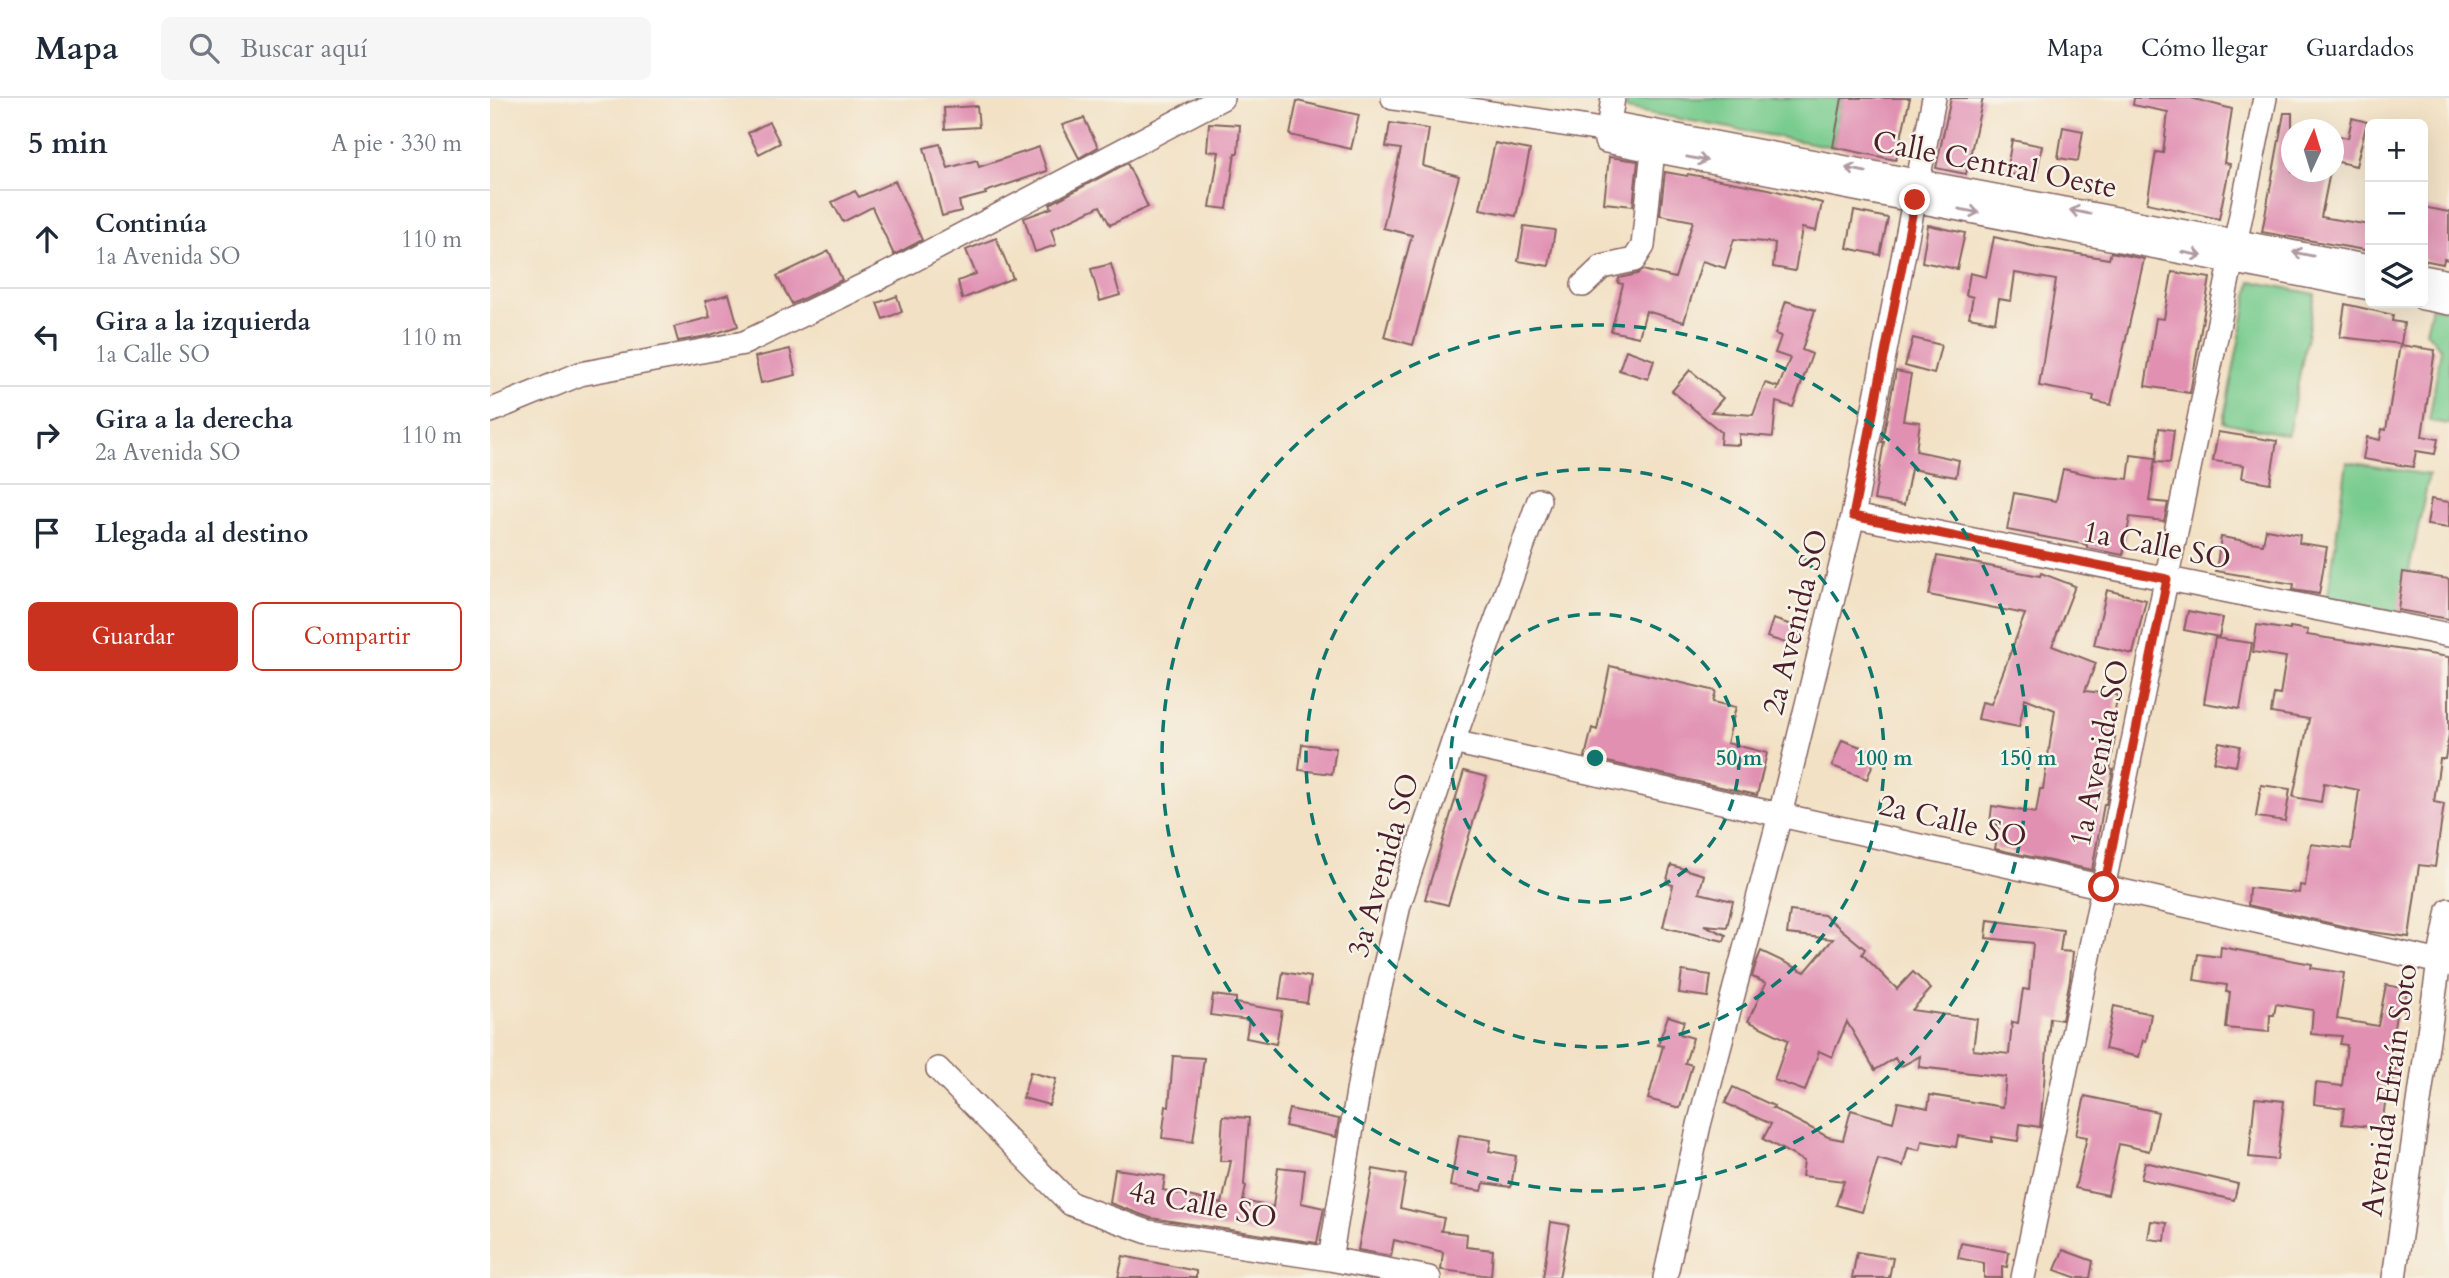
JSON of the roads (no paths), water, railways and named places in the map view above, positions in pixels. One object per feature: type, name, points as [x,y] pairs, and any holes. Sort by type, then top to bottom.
[{"type":"street","points":[[490,411],[580,374],[744,343],[885,275],[1222,98]]},
{"type":"street","name":"Calle Central Oeste","points":[[1393,98],[1608,132],[2235,251],[2365,266]]},
{"type":"street","points":[[1613,98],[1608,132],[1653,150],[1917,191]]},
{"type":"street","name":"2a Avenida SO","points":[[1665,1278],[1699,1125],[1780,815],[1853,516],[1934,98]]},
{"type":"street","name":"1a Avenida SO","points":[[2024,1278],[2264,98]]},
{"type":"street","points":[[1583,285],[1602,267],[1634,260],[1643,246],[1653,150]]},
{"type":"street","points":[[2235,251],[2365,287]]},
{"type":"street","points":[[2428,277],[2449,282]]},
{"type":"street","points":[[2428,299],[2449,303]]},
{"type":"street","name":"3a Avenida SO","points":[[1330,1259],[1364,1056],[1399,905],[1453,742],[1539,500]]},
{"type":"street","name":"1a Calle SO","points":[[1853,516],[2449,635]]},
{"type":"street","name":"2a Calle SO","points":[[1453,742],[2444,963]]},
{"type":"street","name":"Avenida Efraín Soto","points":[[2395,1278],[2444,963],[2449,910]]},
{"type":"street","name":"4a Calle SO","points":[[938,1069],[1071,1204],[1148,1232],[1330,1259],[1429,1278]]}]
